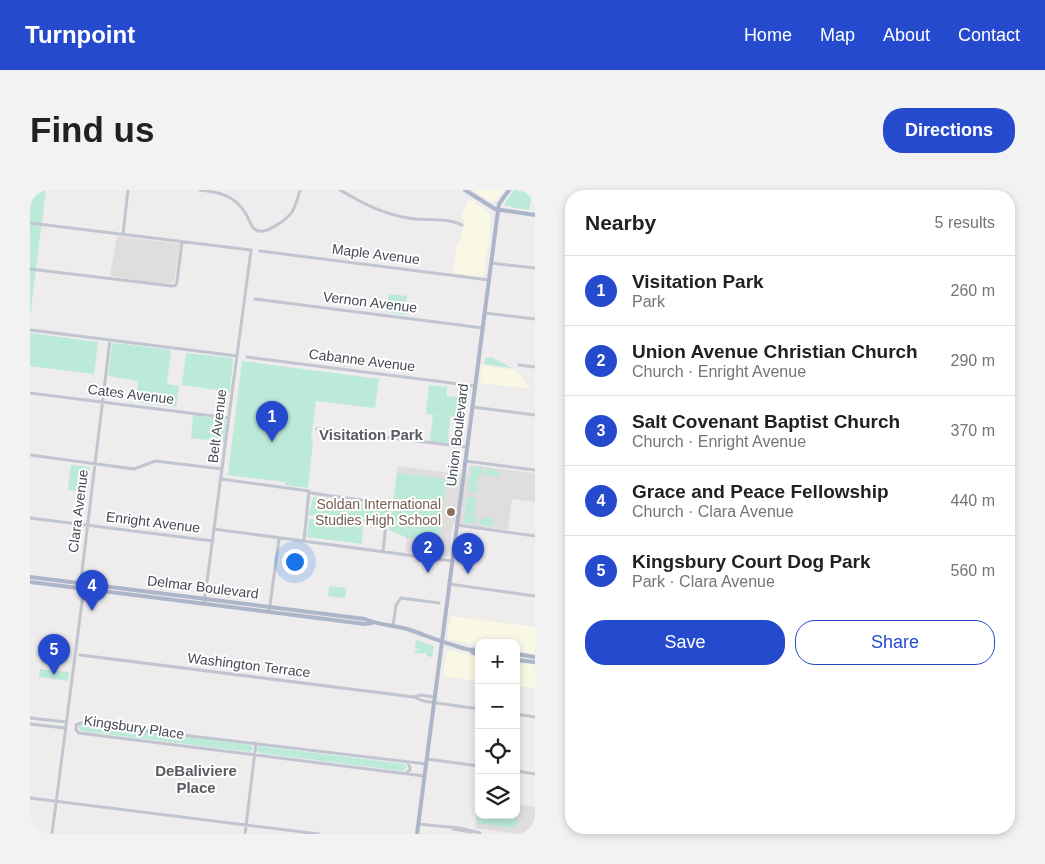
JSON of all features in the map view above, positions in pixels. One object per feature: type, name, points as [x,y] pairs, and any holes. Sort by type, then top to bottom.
[{"type":"main road","points":[[465,190],[488,206],[498,210],[535,215]]},
{"type":"main road","name":"Union Boulevard","points":[[417,834],[498,210],[500,202],[509,190]]},
{"type":"main road","name":"Delmar Boulevard","points":[[30,577],[205,599],[365,624],[372,622],[414,632],[475,653]]},
{"type":"main road","points":[[55,586],[56,580]]},
{"type":"main road","name":"Delmar Boulevard","points":[[30,582],[204,604],[270,610]]},
{"type":"main road","name":"Delmar Boulevard","points":[[470,650],[475,649]]},
{"type":"main road","points":[[520,655],[535,657]]},
{"type":"main road","points":[[520,660],[535,662]]},
{"type":"street","points":[[123,234],[128,190]]},
{"type":"street","points":[[200,190],[219,193],[232,199],[242,208],[257,231],[265,231],[289,216],[296,205],[300,190]]},
{"type":"street","points":[[340,190],[377,210],[393,215],[425,220],[452,221],[462,225]]},
{"type":"street","points":[[30,222],[182,242],[176,285],[167,286],[30,269]]},
{"type":"street","name":"Belt Avenue","points":[[182,242],[251,250],[204,604]]},
{"type":"street","name":"Maple Avenue","points":[[260,251],[489,280]]},
{"type":"street","points":[[491,263],[535,268]]},
{"type":"street","name":"Vernon Avenue","points":[[255,299],[482,328]]},
{"type":"street","points":[[485,312],[535,319]]},
{"type":"street","points":[[31,330],[237,356]]},
{"type":"street","name":"Clara Avenue","points":[[52,834],[110,340]]},
{"type":"street","name":"Cabanne Avenue","points":[[247,357],[475,386]]},
{"type":"street","points":[[519,365],[535,367]]},
{"type":"street","name":"Cates Avenue","points":[[30,393],[229,418]]},
{"type":"street","points":[[472,407],[535,415]]},
{"type":"street","points":[[317,429],[467,447]]},
{"type":"street","points":[[30,456],[134,469],[155,461],[222,469]]},
{"type":"street","points":[[465,461],[535,470]]},
{"type":"street","points":[[221,479],[388,504],[383,552]]},
{"type":"street","points":[[304,541],[312,493]]},
{"type":"street","name":"Enright Avenue","points":[[30,518],[213,541]]},
{"type":"street","points":[[457,525],[535,536]]},
{"type":"street","name":"Enright Avenue","points":[[214,530],[452,561]]},
{"type":"street","points":[[270,610],[279,538]]},
{"type":"street","points":[[449,584],[535,596]]},
{"type":"street","points":[[393,626],[396,605],[401,598],[439,602]]},
{"type":"street","name":"Washington Terrace","points":[[80,655],[414,697]]},
{"type":"street","points":[[414,697],[422,695],[435,696]]},
{"type":"street","points":[[414,697],[420,701],[475,708]]},
{"type":"street","points":[[520,715],[535,717]]},
{"type":"street","name":"Kingsbury Place","points":[[30,718],[66,722]]},
{"type":"street","name":"Kingsbury Place","points":[[424,776],[80,733],[76,730],[76,725],[81,723],[407,762],[475,766]]},
{"type":"street","name":"Kingsbury Place","points":[[30,724],[65,728]]},
{"type":"street","points":[[245,834],[256,743]]},
{"type":"street","points":[[406,774],[410,770],[407,762]]},
{"type":"street","points":[[520,772],[535,774]]},
{"type":"street","points":[[30,798],[320,834]]},
{"type":"street","points":[[418,824],[487,834]]},
{"type":"shaded area","points":[[473,190],[504,190],[493,203]]},
{"type":"shaded area","points":[[469,198],[491,216],[489,243],[483,277],[453,273],[457,244],[459,244],[462,229],[465,225],[461,217]]},
{"type":"shaded area","points":[[117,236],[180,244],[174,282],[161,284],[110,276]]},
{"type":"shaded area","points":[[482,365],[515,370],[531,389],[480,383]]},
{"type":"shaded area","name":"Soldan International Studies High School","points":[[471,465],[535,473],[535,502],[512,499],[508,530],[453,523],[448,557],[405,552],[407,539],[401,534],[389,530],[398,466],[467,475]]},
{"type":"shaded area","points":[[451,616],[535,627],[535,654],[520,652],[520,639],[475,639],[475,645],[449,639],[447,635]]},
{"type":"shaded area","points":[[447,650],[475,656],[475,680],[443,676]]},
{"type":"shaded area","points":[[520,663],[535,665],[535,688],[520,686]]},
{"type":"shaded area","points":[[520,805],[535,807],[535,834],[519,834],[475,828],[476,819],[520,819]]},
{"type":"green space","points":[[32,190],[46,190],[30,317],[30,207]]},
{"type":"green space","points":[[514,190],[524,190],[532,195],[529,210],[505,206]]},
{"type":"green space","points":[[389,294],[407,296],[405,315],[386,312]]},
{"type":"green space","points":[[30,333],[98,342],[94,374],[30,366]]},
{"type":"green space","points":[[115,343],[171,350],[167,384],[179,386],[176,407],[136,402],[138,381],[108,376],[112,345]]},
{"type":"green space","points":[[186,353],[233,358],[230,392],[182,385]]},
{"type":"green space","points":[[491,357],[512,368],[484,364],[486,358]]},
{"type":"green space","name":"Visitation Park","points":[[242,361],[379,379],[375,408],[316,401],[308,488],[285,485],[285,482],[228,475]]},
{"type":"green space","points":[[429,385],[447,387],[447,396],[460,397],[461,390],[465,391],[462,418],[426,414]]},
{"type":"green space","points":[[193,415],[226,420],[224,442],[191,438]]},
{"type":"green space","points":[[433,415],[450,417],[448,443],[430,441]]},
{"type":"green space","points":[[71,465],[90,467],[87,492],[68,490]]},
{"type":"green space","points":[[473,466],[483,469],[483,475],[478,475],[477,493],[468,491],[471,468]]},
{"type":"green space","points":[[487,468],[498,470],[497,472],[500,473],[499,477],[485,475]]},
{"type":"green space","points":[[397,473],[446,479],[439,543],[408,537],[390,530]]},
{"type":"green space","points":[[468,496],[477,498],[473,516],[477,517],[475,524],[465,523],[464,521]]},
{"type":"green space","points":[[313,497],[384,506],[386,507],[383,524],[309,515]]},
{"type":"green space","points":[[482,517],[494,519],[493,527],[479,525],[479,520],[482,520]]},
{"type":"green space","points":[[309,519],[363,526],[362,544],[307,537]]},
{"type":"green space","points":[[329,586],[346,588],[345,598],[328,596]]},
{"type":"green space","points":[[416,640],[434,646],[432,657],[427,656],[426,652],[424,654],[415,653],[415,650],[421,650],[415,648]]},
{"type":"green space","points":[[40,669],[69,672],[68,681],[39,677]]},
{"type":"green space","points":[[81,724],[251,745],[253,749],[250,752],[81,731],[78,727]]},
{"type":"green space","points":[[258,746],[404,764],[407,767],[403,771],[260,753],[257,751]]},
{"type":"green space","points":[[477,819],[517,819],[517,825],[511,828],[479,823]]},
{"type":"place","name":"Visitation Park","points":[[272,442]]},
{"type":"place","name":"Soldan International Studies High School","points":[[451,512]]},
{"type":"place","name":"Union Avenue Christian Church","points":[[428,573]]},
{"type":"place","name":"Salt Covenant Baptist Church","points":[[468,574]]},
{"type":"place","name":"Grace and Peace Fellowship","points":[[92,611]]},
{"type":"place","name":"Kingsbury Court Dog Park","points":[[54,675]]},
{"type":"district","name":"Visitation Park","points":[[371,435]]},
{"type":"district","name":"DeBaliviere Place","points":[[196,780]]}]
